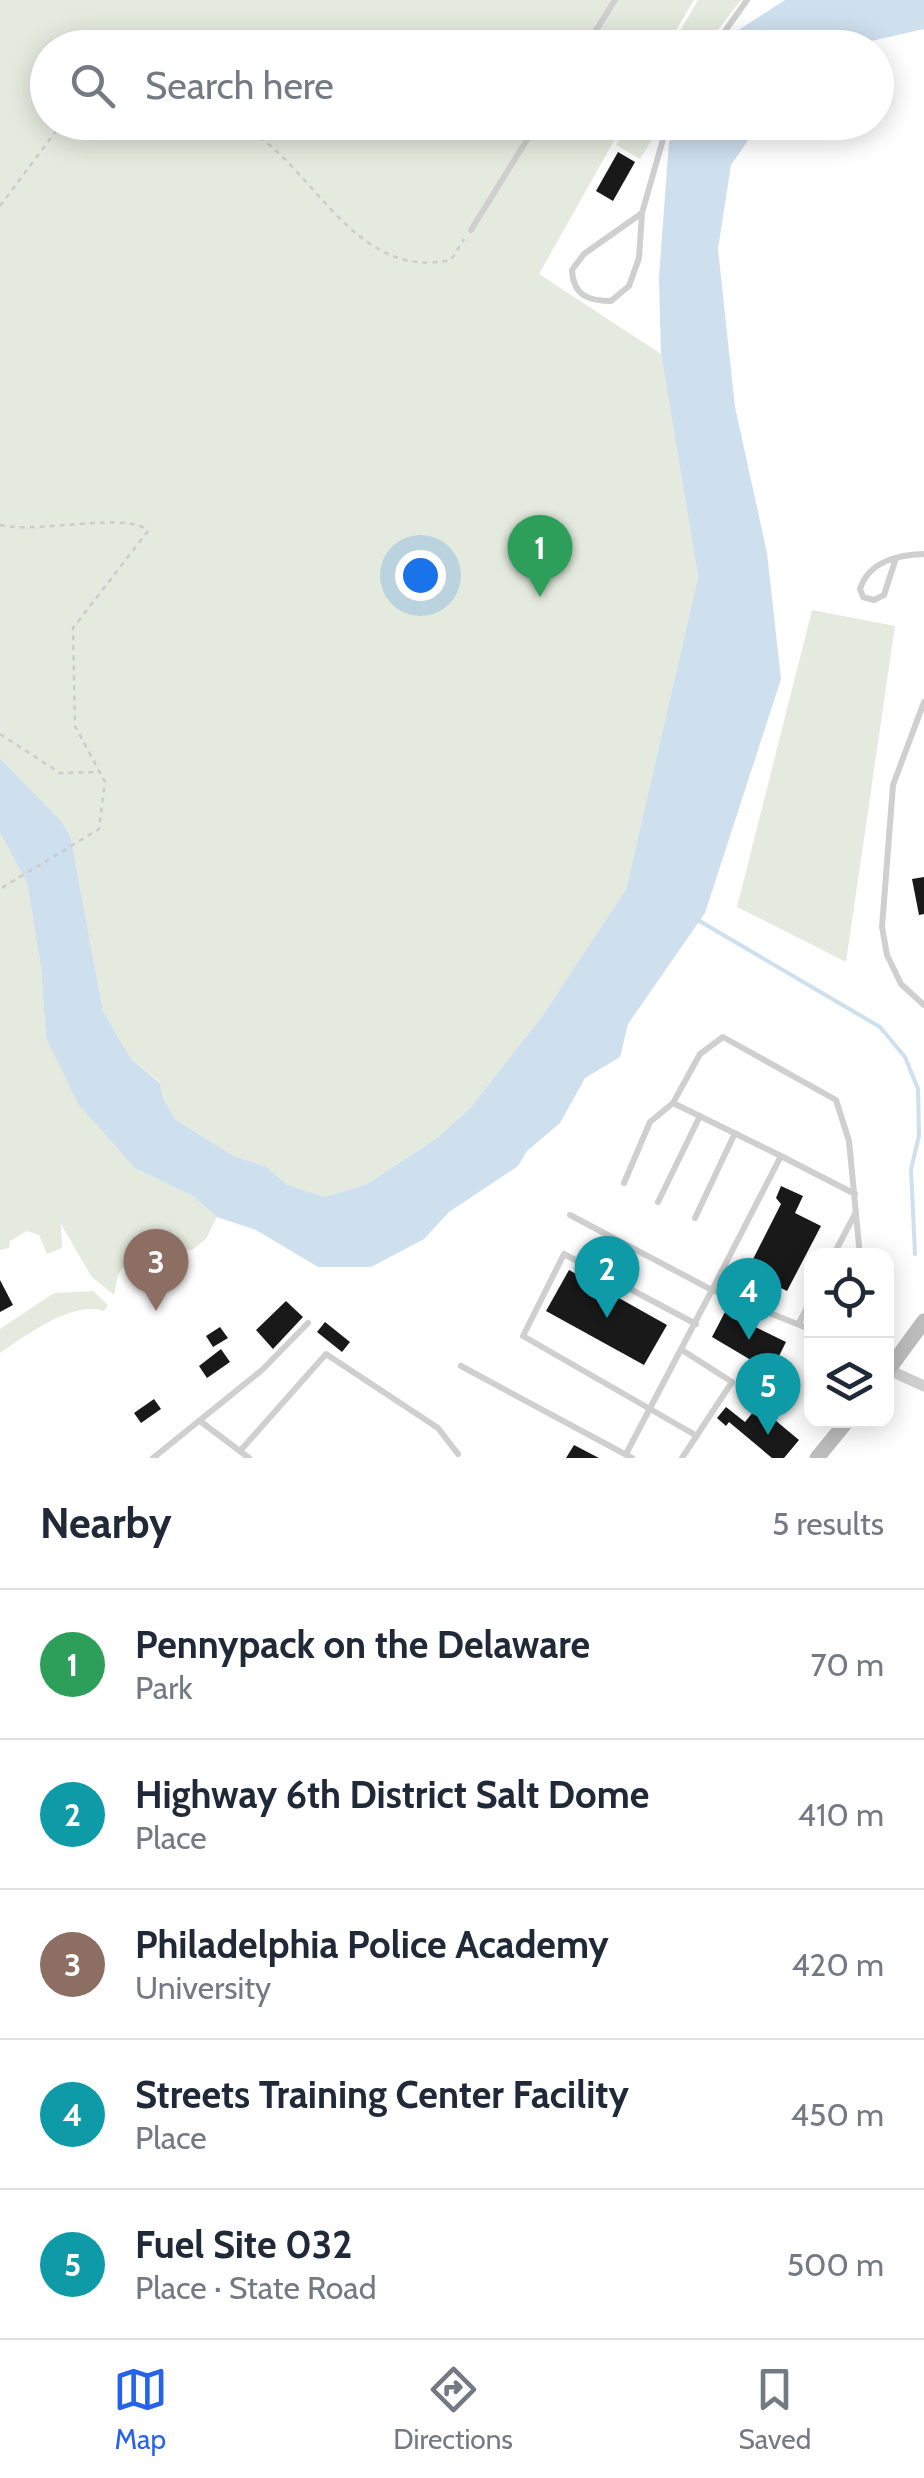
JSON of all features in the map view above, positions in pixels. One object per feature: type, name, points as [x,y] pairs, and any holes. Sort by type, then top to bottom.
[{"type":"main road","points":[[894,1361],[924,1321]]},
{"type":"main road","points":[[817,1458],[841,1428]]},
{"type":"street","points":[[894,1373],[924,1386]]},
{"type":"lane","points":[[597,30],[615,0]]},
{"type":"lane","points":[[726,30],[747,0]]},
{"type":"lane","points":[[471,230],[527,140]]},
{"type":"lane","points":[[642,213],[584,254],[572,270],[576,289],[584,296],[611,301],[629,286],[639,258],[642,213],[663,140]]},
{"type":"lane","points":[[896,558],[884,596],[874,600],[863,598],[860,589],[872,569],[896,558],[924,554]]},
{"type":"lane","points":[[924,702],[893,785],[882,927],[887,955],[901,984],[924,1005]]},
{"type":"lane","points":[[624,1183],[650,1122],[673,1103],[700,1054],[722,1037],[836,1100],[850,1141],[859,1248]]},
{"type":"lane","points":[[673,1103],[854,1194]]},
{"type":"lane","points":[[658,1202],[700,1116]]},
{"type":"lane","points":[[694,1218],[735,1134]]},
{"type":"lane","points":[[461,1366],[629,1456],[781,1156]]},
{"type":"lane","points":[[837,1248],[856,1210]]},
{"type":"lane","points":[[570,1215],[712,1290],[804,1326]]},
{"type":"lane","points":[[696,1324],[564,1254],[523,1336],[697,1436]]},
{"type":"lane","points":[[799,1323],[804,1313]]},
{"type":"lane","points":[[152,1458],[262,1370],[308,1323]]},
{"type":"lane","points":[[682,1350],[732,1382],[682,1458]]},
{"type":"lane","points":[[240,1451],[326,1354],[438,1428],[459,1457]]},
{"type":"lane","points":[[200,1421],[249,1458]]},
{"type":"path","points":[[0,206],[49,140]]},
{"type":"path","points":[[258,140],[282,158],[365,242],[395,256],[425,265],[451,260],[471,230]]},
{"type":"path","points":[[0,525],[48,530],[128,522],[148,531],[73,628],[75,726],[103,772],[106,794],[99,829],[1,889]]},
{"type":"path","points":[[0,734],[60,774],[103,772]]},
{"type":"shaded area","points":[[0,0],[694,0],[676,30],[30,30],[30,140],[614,140],[539,274],[661,354],[698,577],[626,889],[543,1015],[471,1107],[437,1138],[367,1184],[324,1197],[286,1184],[267,1167],[234,1156],[176,1120],[163,1098],[160,1082],[131,1059],[103,1011],[71,838],[62,822],[0,758]]},
{"type":"shaded area","points":[[698,0],[741,0],[718,30],[681,30]]},
{"type":"shaded area","points":[[619,140],[652,140],[640,159],[616,145]]},
{"type":"shaded area","points":[[812,610],[895,626],[846,962],[737,907]]},
{"type":"shaded area","points":[[0,833],[27,883],[41,968],[46,1038],[136,1169],[193,1196],[217,1217],[206,1239],[192,1250],[136,1247],[118,1275],[114,1295],[91,1276],[61,1224],[62,1248],[47,1254],[39,1235],[27,1231],[10,1241],[9,1248],[0,1250]]},
{"type":"shaded area","points":[[93,1291],[108,1305],[104,1311],[78,1310],[64,1315],[0,1353],[0,1329],[54,1293]]},
{"type":"water","points":[[785,0],[924,0],[924,29],[894,36],[894,30],[739,30]]},
{"type":"water","points":[[748,140],[731,165],[718,249],[735,407],[767,553],[781,679],[705,913],[628,1024],[620,1057],[585,1078],[560,1123],[527,1151],[518,1166],[449,1212],[424,1239],[371,1267],[318,1267],[256,1230],[217,1217],[193,1196],[136,1169],[79,1105],[46,1038],[41,968],[27,883],[0,833],[0,758],[62,822],[71,838],[103,1011],[131,1059],[160,1083],[163,1098],[176,1120],[234,1156],[267,1167],[286,1184],[324,1197],[367,1184],[437,1138],[471,1107],[543,1015],[626,889],[698,577],[661,354],[659,277],[669,142]]},
{"type":"building","points":[[618,152],[635,162],[613,201],[596,191]]},
{"type":"building","points":[[924,877],[924,914],[919,915],[912,879]]},
{"type":"building","points":[[781,1186],[803,1196],[795,1213],[821,1226],[809,1248],[804,1248],[804,1258],[787,1291],[747,1271],[781,1204],[776,1198]]},
{"type":"building","points":[[569,1270],[667,1325],[644,1365],[546,1311]]},
{"type":"building","points":[[0,1280],[13,1305],[0,1312]]},
{"type":"building","points":[[286,1301],[303,1317],[273,1349],[256,1330]]},
{"type":"building","points":[[725,1312],[786,1342],[771,1372],[712,1337]]},
{"type":"building","points":[[325,1322],[350,1342],[342,1352],[317,1332]]},
{"type":"building","points":[[220,1327],[228,1338],[213,1347],[206,1336]]},
{"type":"building","points":[[221,1349],[230,1362],[207,1378],[199,1366]]},
{"type":"building","points":[[154,1399],[161,1409],[141,1423],[134,1413]]},
{"type":"building","points":[[758,1406],[799,1440],[784,1458],[772,1458],[729,1422],[726,1426],[717,1418],[726,1407],[745,1422]]},
{"type":"building","points":[[574,1445],[599,1458],[566,1458]]},
{"type":"waterway","points":[[696,919],[880,1027],[905,1057],[918,1089],[919,1136],[911,1169],[915,1254]]},
{"type":"place","name":"Pennypack on the Delaware","points":[[540,597]]},
{"type":"place","name":"Philadelphia Police Academy","points":[[156,1311]]},
{"type":"place","name":"Highway 6th District Salt Dome","points":[[607,1318]]},
{"type":"place","name":"Streets Training Center Facility","points":[[749,1340]]},
{"type":"place","name":"Fuel Site 032","points":[[768,1435]]}]
